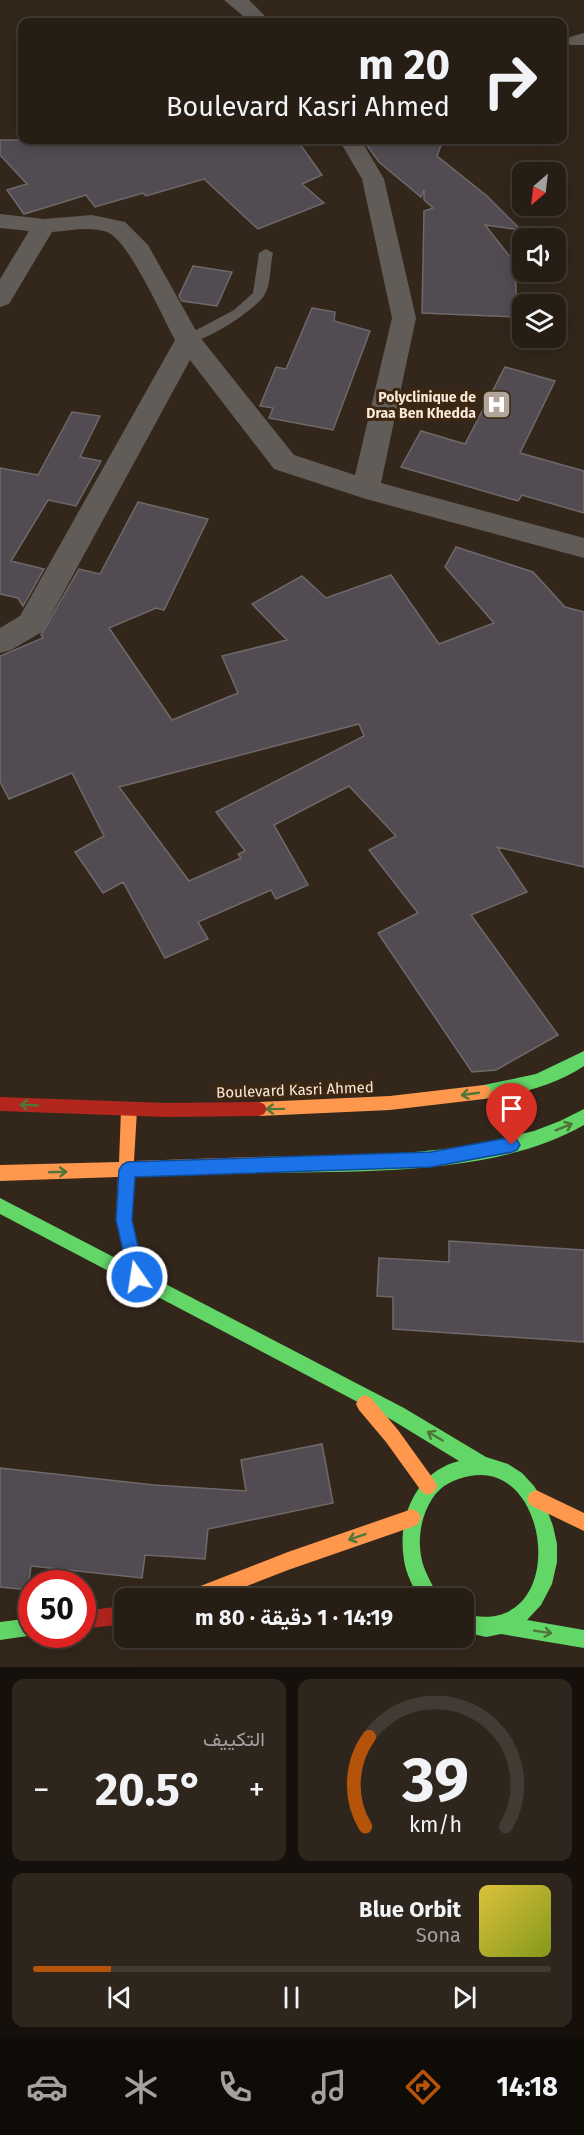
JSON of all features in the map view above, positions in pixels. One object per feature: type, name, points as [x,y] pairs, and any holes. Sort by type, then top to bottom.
[{"type":"main road","name":"Boulevard Kasri Ahmed","points":[[0,1104],[129,1110],[306,1108],[394,1104],[508,1088],[546,1078],[584,1058]]},
{"type":"main road","points":[[129,1110],[124,1220],[137,1277]]},
{"type":"main road","points":[[0,1173],[431,1160],[512,1145],[569,1126],[584,1116]]},
{"type":"main road","points":[[0,1206],[398,1414],[485,1467]]},
{"type":"main road","points":[[354,1392],[393,1436],[428,1486]]},
{"type":"main road","points":[[422,1588],[412,1566],[409,1544],[412,1518],[417,1503],[428,1486],[445,1474],[464,1467],[485,1467],[504,1472],[521,1483],[536,1499],[548,1522],[553,1548],[551,1574],[541,1597],[524,1616],[503,1626]]},
{"type":"main road","points":[[536,1499],[584,1522]]},
{"type":"main road","points":[[218,1588],[412,1518]]},
{"type":"main road","points":[[96,1618],[114,1616]]},
{"type":"main road","points":[[474,1625],[485,1628],[503,1626],[584,1639]]},
{"type":"main road","points":[[0,1631],[18,1629]]},
{"type":"street","points":[[234,0],[247,7],[257,18]]},
{"type":"street","points":[[352,144],[373,179],[404,318],[366,489]]},
{"type":"street","points":[[0,221],[44,226],[92,222],[117,227],[136,245],[188,340],[284,462],[366,489],[584,548]]},
{"type":"street","points":[[0,299],[44,226]]},
{"type":"street","points":[[0,642],[32,624],[188,340]]},
{"type":"lane","points":[[188,340],[239,313],[259,294],[266,253]]},
{"type":"building","points":[[0,140],[18,140],[18,144],[300,144],[322,175],[302,184],[324,203],[258,229],[204,179],[146,196],[143,193],[95,207],[86,195],[24,214],[7,190],[27,184],[0,155]]},
{"type":"building","points":[[366,144],[442,144],[437,156],[487,196],[519,228],[485,225],[512,259],[512,282],[516,282],[516,294],[512,294],[512,317],[422,313],[424,211],[433,208],[424,200],[424,190],[421,197],[379,162]]},
{"type":"building","points":[[193,266],[232,272],[217,306],[182,301],[179,296]]},
{"type":"building","points":[[312,308],[335,312],[334,321],[370,331],[333,430],[269,418],[273,408],[260,406],[276,367],[286,369]]},
{"type":"building","points":[[505,367],[555,381],[520,453],[584,471],[584,513],[522,495],[518,501],[401,467],[421,431],[465,444]]},
{"type":"building","points":[[72,412],[100,416],[80,457],[101,461],[76,506],[48,500],[11,561],[44,569],[23,606],[18,598],[0,594],[0,468],[38,475]]},
{"type":"building","points":[[138,502],[208,519],[164,610],[156,608],[109,628],[172,720],[238,693],[222,656],[287,640],[252,604],[302,576],[326,598],[391,575],[439,644],[494,623],[445,567],[456,547],[533,572],[565,607],[584,612],[584,867],[497,847],[527,892],[471,915],[558,1035],[496,1070],[472,1072],[378,933],[418,913],[369,850],[396,836],[349,786],[274,825],[308,885],[276,899],[271,890],[198,922],[208,939],[165,958],[123,882],[103,893],[75,852],[104,836],[72,773],[9,799],[0,782],[0,656],[43,638],[41,635],[79,569],[100,574]],"holes":[[[359,724],[364,736],[216,812],[245,851],[238,854],[241,858],[189,881],[119,787]]]},
{"type":"building","points":[[449,1241],[584,1250],[584,1342],[393,1329],[393,1297],[377,1296],[379,1258],[449,1262]]},
{"type":"building","points":[[322,1444],[333,1503],[208,1529],[205,1559],[145,1555],[142,1578],[96,1573],[96,1570],[31,1566],[30,1570],[18,1570],[18,1589],[0,1587],[0,1468],[154,1485],[246,1491],[241,1460]]},
{"type":"traffic: fast","points":[[484,1092],[511,1088],[549,1077],[584,1058]]},
{"type":"traffic: fast","points":[[254,1165],[395,1162],[465,1155],[534,1138],[566,1126],[584,1116]]},
{"type":"traffic: fast","points":[[0,1206],[398,1414],[485,1467]]},
{"type":"traffic: fast","points":[[424,1588],[416,1572],[411,1547],[415,1516],[428,1489],[438,1479],[451,1472],[481,1466],[502,1470],[516,1480],[538,1508],[544,1526],[548,1544],[545,1578],[535,1598],[513,1619],[493,1627],[474,1626]]},
{"type":"traffic: fast","points":[[503,1626],[584,1639]]},
{"type":"traffic: fast","points":[[0,1631],[18,1629]]},
{"type":"traffic: slow","points":[[259,1109],[390,1103],[484,1092]]},
{"type":"traffic: slow","points":[[129,1110],[124,1220],[137,1277]]},
{"type":"traffic: slow","points":[[0,1173],[254,1165]]},
{"type":"traffic: slow","points":[[365,1404],[392,1436],[428,1486]]},
{"type":"traffic: slow","points":[[536,1499],[584,1522]]},
{"type":"traffic: slow","points":[[218,1588],[412,1518]]},
{"type":"traffic: jam","points":[[0,1104],[167,1110],[259,1109]]},
{"type":"traffic: jam","points":[[96,1618],[114,1616]]},
{"type":"place","name":"Polyclinique de Draa Ben Khedda","points":[[497,405]]},
{"type":"route","points":[[137,1277],[124,1220],[127,1170],[431,1160],[512,1145]]}]
